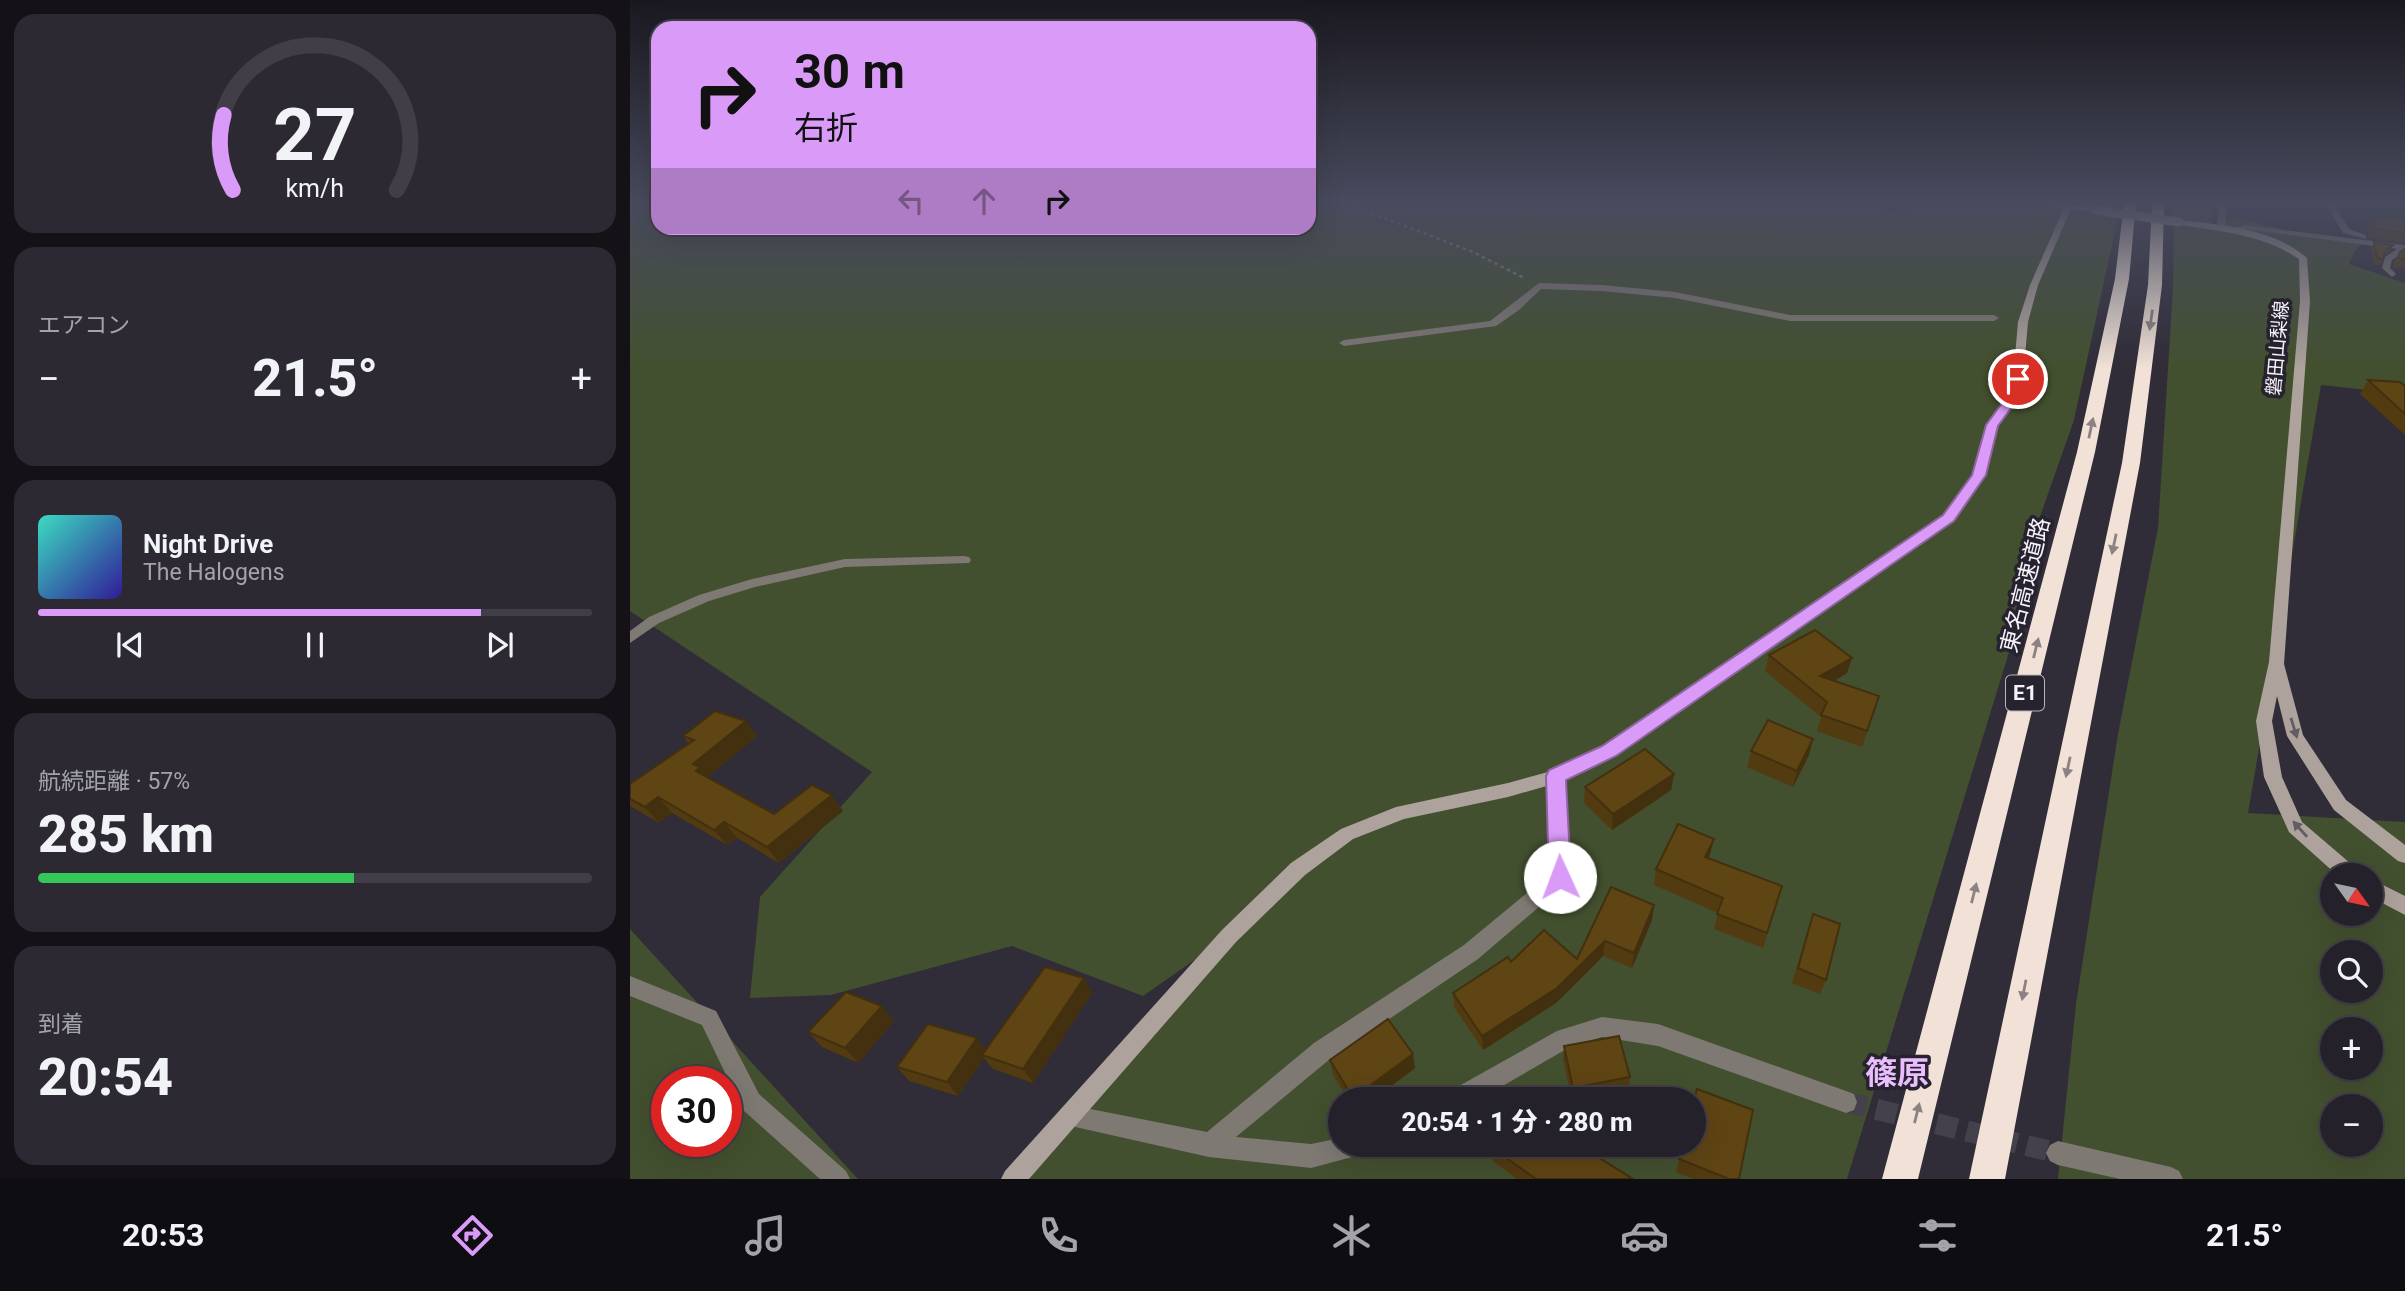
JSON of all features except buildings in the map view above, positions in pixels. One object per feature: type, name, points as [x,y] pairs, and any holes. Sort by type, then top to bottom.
[{"type":"highway","name":"東名高速道路","points":[[1900,1179],[2086,452],[2124,258]]},
{"type":"highway","points":[[1987,1179],[2131,463],[2155,285],[2156,258]]},
{"type":"street","points":[[1013,1179],[1229,936],[1298,869],[1347,834],[1402,812],[1508,790],[1556,776],[1609,751],[1948,518],[1979,475],[1992,425],[2011,400],[2018,379],[2023,322],[2046,258]]},
{"type":"street","name":"磐田山梨線","points":[[2303,258],[2305,301],[2277,662],[2264,721],[2273,777],[2295,827],[2336,863]]},
{"type":"street","points":[[2389,258],[2386,268],[2392,274]]},
{"type":"street","points":[[1343,343],[1493,324],[1516,308],[1539,286],[1602,288],[1675,295],[1790,318],[1994,318]]},
{"type":"street","points":[[630,638],[667,614],[704,598],[752,583],[845,563],[964,559]]},
{"type":"street","name":"磐田山梨線","points":[[2277,662],[2295,736],[2340,805],[2405,855]]},
{"type":"street","points":[[1209,1145],[1322,1051],[1471,952],[1560,877],[1556,776]]},
{"type":"street","points":[[2384,894],[2405,906]]},
{"type":"street","points":[[630,986],[709,1018],[751,1102],[838,1179]]},
{"type":"street","points":[[1479,1087],[1565,1038],[1602,1027],[1658,1035],[1846,1102]]},
{"type":"street","points":[[1070,1116],[1209,1145],[1311,1156],[1328,1152]]},
{"type":"street","points":[[2058,1153],[2171,1179]]},
{"type":"path","points":[[1485,258],[1539,286]]},
{"type":"green space","points":[[630,258],[2109,258],[2074,420],[2036,528],[2030,584],[1847,1179],[1019,1179],[1226,938],[1143,996],[1012,946],[831,995],[750,998],[760,897],[872,772],[630,611]]},
{"type":"green space","points":[[2173,258],[2351,258],[2349,264],[2405,283],[2405,394],[2321,385],[2248,813],[2405,822],[2405,1179],[2058,1179],[2076,1004],[2118,734],[2158,528]]},
{"type":"green space","points":[[630,929],[858,1179],[630,1179]]},
{"type":"tunnel","points":[[1846,1102],[2058,1153]]},
{"type":"district","name":"篠原","points":[[1897,1073]]},
{"type":"route","points":[[1560,877],[1556,776],[1609,751],[1948,518],[1968,494],[1979,475],[1992,425],[2011,400],[2018,379]]}]
